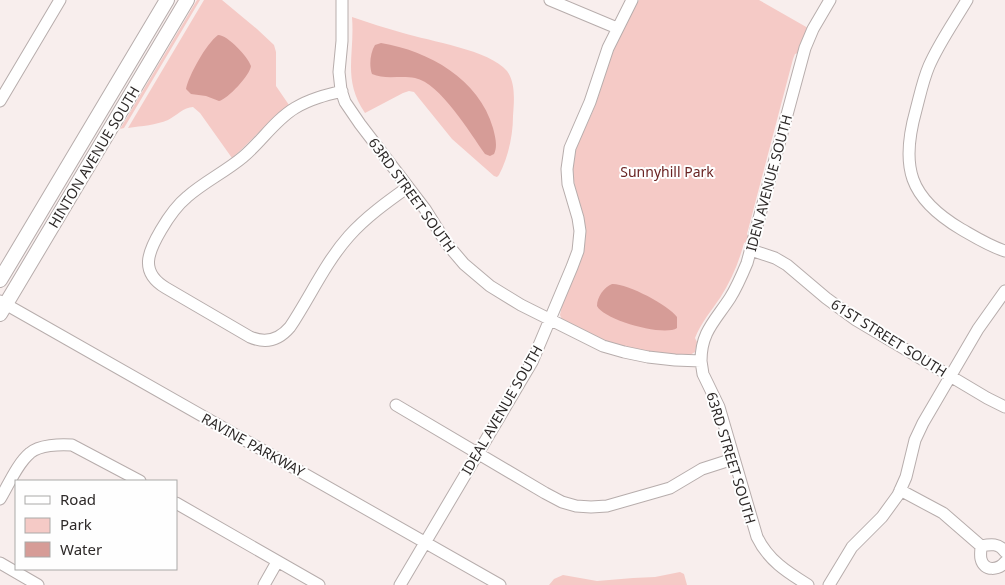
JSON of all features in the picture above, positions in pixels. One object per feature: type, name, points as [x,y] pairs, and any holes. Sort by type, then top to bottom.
[{"type":"main road","name":"HINTON AVENUE SOUTH","points":[[0,280],[167,0]]},
{"type":"main road","name":"HINTON AVENUE SOUTH","points":[[2,307],[187,0]]},
{"type":"street","points":[[0,101],[60,0]]},
{"type":"street","name":"63RD STREET SOUTH","points":[[342,0],[342,45],[339,72],[346,104],[408,187],[451,249],[472,272],[498,292],[598,343],[618,351],[659,358],[701,361],[703,374],[718,407],[754,531],[761,546],[778,566],[808,585]]},
{"type":"street","points":[[550,0],[617,28]]},
{"type":"street","name":"IDEAL AVENUE SOUTH","points":[[400,585],[532,362],[575,260],[579,242],[578,222],[567,180],[570,148],[587,109],[602,62],[632,0]]},
{"type":"street","name":"IDEN AVENUE SOUTH","points":[[701,361],[705,334],[734,290],[751,250],[802,60],[810,35],[830,0]]},
{"type":"street","points":[[967,0],[935,53],[927,71],[910,133],[908,145],[909,161],[918,189],[933,210],[978,239],[1005,251]]},
{"type":"street","points":[[342,91],[309,101],[291,110],[237,162],[195,190],[181,202],[170,216],[150,251],[148,260],[152,275],[163,286],[250,337],[263,341],[275,338],[285,333],[290,327],[330,260],[348,236],[370,216],[408,187]]},
{"type":"street","name":"61ST STREET SOUTH","points":[[751,250],[775,258],[787,265],[856,320],[1005,407]]},
{"type":"street","points":[[830,585],[850,550],[882,517],[900,490],[907,473],[918,432],[978,329],[1005,291]]},
{"type":"street","name":"RAVINE PARKWAY","points":[[2,307],[500,585]]},
{"type":"street","points":[[396,405],[558,500],[574,506],[588,508],[612,505],[665,490],[705,468],[733,459]]},
{"type":"street","points":[[0,499],[22,461],[31,451],[62,444],[72,445],[138,480]]},
{"type":"street","points":[[900,490],[946,515],[981,546],[997,545],[1005,552]]},
{"type":"street","points":[[178,504],[319,585]]},
{"type":"street","points":[[981,546],[981,559],[986,567],[997,568],[1005,562]]},
{"type":"street","points":[[264,585],[277,562]]},
{"type":"street","points":[[0,563],[38,585]]},
{"type":"green space","points":[[197,0],[200,0],[124,128],[120,129]]},
{"type":"green space","points":[[204,0],[222,0],[274,45],[276,52],[276,86],[289,105],[232,158],[200,113],[193,107],[186,108],[163,122],[128,128]]},
{"type":"green space","name":"Sunnyhill Park","points":[[639,0],[759,0],[808,28],[798,53],[795,54],[793,59],[747,234],[748,241],[744,243],[728,285],[697,333],[695,352],[690,355],[653,352],[616,345],[595,337],[562,320],[560,315],[565,297],[580,262],[585,243],[583,215],[574,179],[575,153],[596,103],[615,48]]},
{"type":"green space","points":[[352,17],[473,52],[487,57],[507,71],[512,81],[514,93],[512,131],[505,161],[497,177],[452,139],[414,92],[403,93],[365,113],[358,101],[352,78]]},
{"type":"green space","points":[[680,572],[684,574],[687,585],[549,585],[554,579],[563,575],[597,581],[655,577]]},
{"type":"water","points":[[218,35],[237,47],[251,66],[247,75],[238,86],[228,96],[219,101],[206,96],[191,94],[186,89],[199,60],[208,45]]},
{"type":"water","points":[[381,43],[399,47],[434,60],[464,82],[476,95],[486,111],[495,138],[496,148],[494,154],[490,156],[485,154],[454,110],[425,82],[415,78],[382,77],[372,74],[370,63],[372,52],[375,45]]},
{"type":"water","points":[[612,284],[627,287],[657,301],[677,317],[677,328],[670,330],[648,329],[611,317],[602,311],[597,306],[598,299],[604,290]]}]
